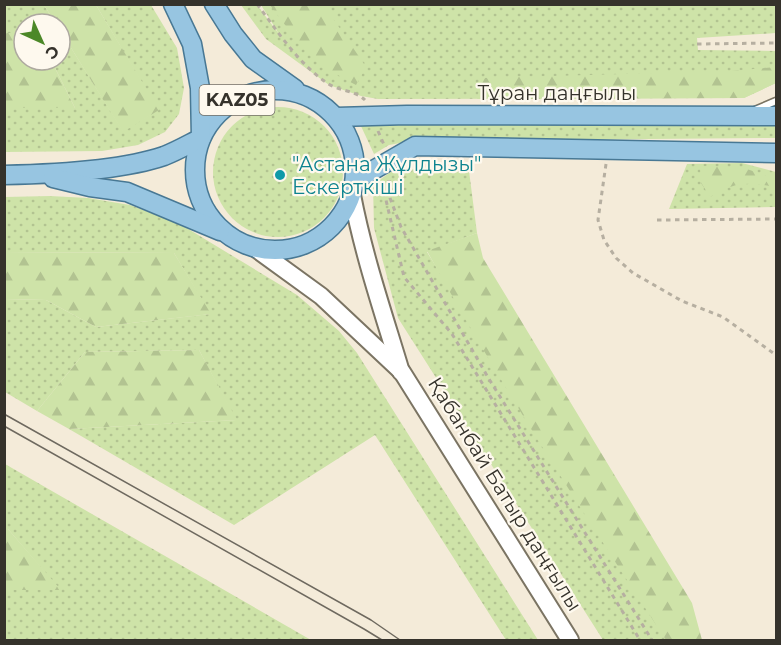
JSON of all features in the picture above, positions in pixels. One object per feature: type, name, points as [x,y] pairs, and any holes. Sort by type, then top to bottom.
[{"type":"main road","name":"KАZ05","points":[[173,4],[192,44],[200,88],[201,138],[194,164],[195,183],[200,201],[210,218],[223,232],[238,242],[255,248],[285,250],[314,241],[337,222],[354,188],[356,157],[349,136],[337,117],[253,59],[233,34],[214,4]]},
{"type":"main road","name":"KАZ05","points":[[201,138],[220,110],[245,95],[273,89],[302,93]]},
{"type":"main road","name":"Тұран даңғылы","points":[[337,117],[407,115],[777,116]]},
{"type":"main road","points":[[4,175],[39,174],[143,161],[165,156],[201,138]]},
{"type":"main road","points":[[354,188],[415,146],[777,153]]},
{"type":"main road","points":[[39,174],[90,187],[127,192],[223,232]]},
{"type":"main road","name":"Қабанбай Батыр даңғылы","points":[[354,188],[369,272],[402,372],[570,640]]},
{"type":"main road","name":"Қабанбай Батыр даңғылы","points":[[255,248],[321,296],[402,372]]},
{"type":"lane","points":[[741,116],[777,100]]},
{"type":"lane","points":[[747,153],[777,162]]},
{"type":"path","points":[[257,4],[287,45],[314,73],[329,85],[361,96],[369,104]]},
{"type":"path","points":[[697,44],[777,43]]},
{"type":"path","points":[[375,124],[385,147]]},
{"type":"path","points":[[608,150],[598,220],[604,240],[616,258],[633,273],[682,301],[723,317],[777,355]]},
{"type":"path","points":[[383,170],[404,277],[452,334],[640,640]]},
{"type":"path","points":[[383,170],[390,198],[401,226],[489,379],[652,640]]},
{"type":"path","points":[[657,220],[777,219]]},
{"type":"green space","points":[[4,5],[44,5],[48,12],[12,12],[12,33],[5,33]]},
{"type":"green space","points":[[44,5],[96,5],[159,110],[123,132],[72,49],[72,12],[48,12]]},
{"type":"green space","points":[[96,5],[151,5],[177,48],[184,88],[179,114],[165,132],[138,145],[102,151],[5,152],[4,108],[75,108],[57,72],[72,72],[72,49],[123,131],[158,110]]},
{"type":"green space","points":[[241,5],[257,5],[279,34],[261,5],[776,5],[776,33],[697,38],[698,50],[776,51],[776,83],[744,98],[378,99],[329,85],[266,39]]},
{"type":"green space","points":[[270,5],[324,5],[366,67],[356,85],[329,69],[307,51]]},
{"type":"green space","points":[[5,33],[12,33],[12,72],[57,72],[75,108],[5,108]]},
{"type":"green space","points":[[776,67],[776,83],[744,98],[477,99],[482,78],[732,71]]},
{"type":"green space","points":[[278,107],[303,112],[324,126],[338,147],[343,172],[338,197],[324,218],[303,232],[278,237],[253,232],[232,218],[218,197],[213,172],[218,147],[232,126],[253,112]]},
{"type":"green space","points":[[360,124],[776,124],[776,138],[411,141],[389,145],[374,154]]},
{"type":"green space","points":[[742,163],[776,172],[776,207],[669,209],[687,164]]},
{"type":"green space","points":[[700,166],[744,168],[776,179],[776,187],[758,184],[735,185],[710,197],[701,183]]},
{"type":"green space","points":[[398,169],[469,171],[477,233],[427,252],[669,640],[603,640],[398,318],[374,228],[373,185]]},
{"type":"green space","points":[[5,197],[88,198],[130,205],[180,224],[297,295],[339,331],[357,353],[538,640],[506,640],[375,435],[234,525],[69,429],[236,420],[199,350],[85,352],[37,411],[5,392],[5,299],[46,300],[96,327],[210,314],[174,253],[5,252]]},
{"type":"green space","points":[[477,233],[483,258],[692,603],[702,640],[666,640],[513,399],[427,251]]},
{"type":"green space","points":[[5,252],[174,253],[211,314],[96,327],[46,300],[5,299]]},
{"type":"green space","points":[[199,350],[237,420],[69,429],[37,411],[85,352]]},
{"type":"green space","points":[[5,464],[311,640],[5,640],[4,590],[60,590],[8,529],[5,529]]},
{"type":"green space","points":[[4,529],[8,529],[61,590],[5,590]]},
{"type":"tram line","points":[[4,414],[371,620],[400,640]]},
{"type":"tram line","points":[[4,426],[382,640]]},
{"type":"place","name":"\"Астана Жұлдызы\" Ескерткіші","points":[[280,175]]}]
